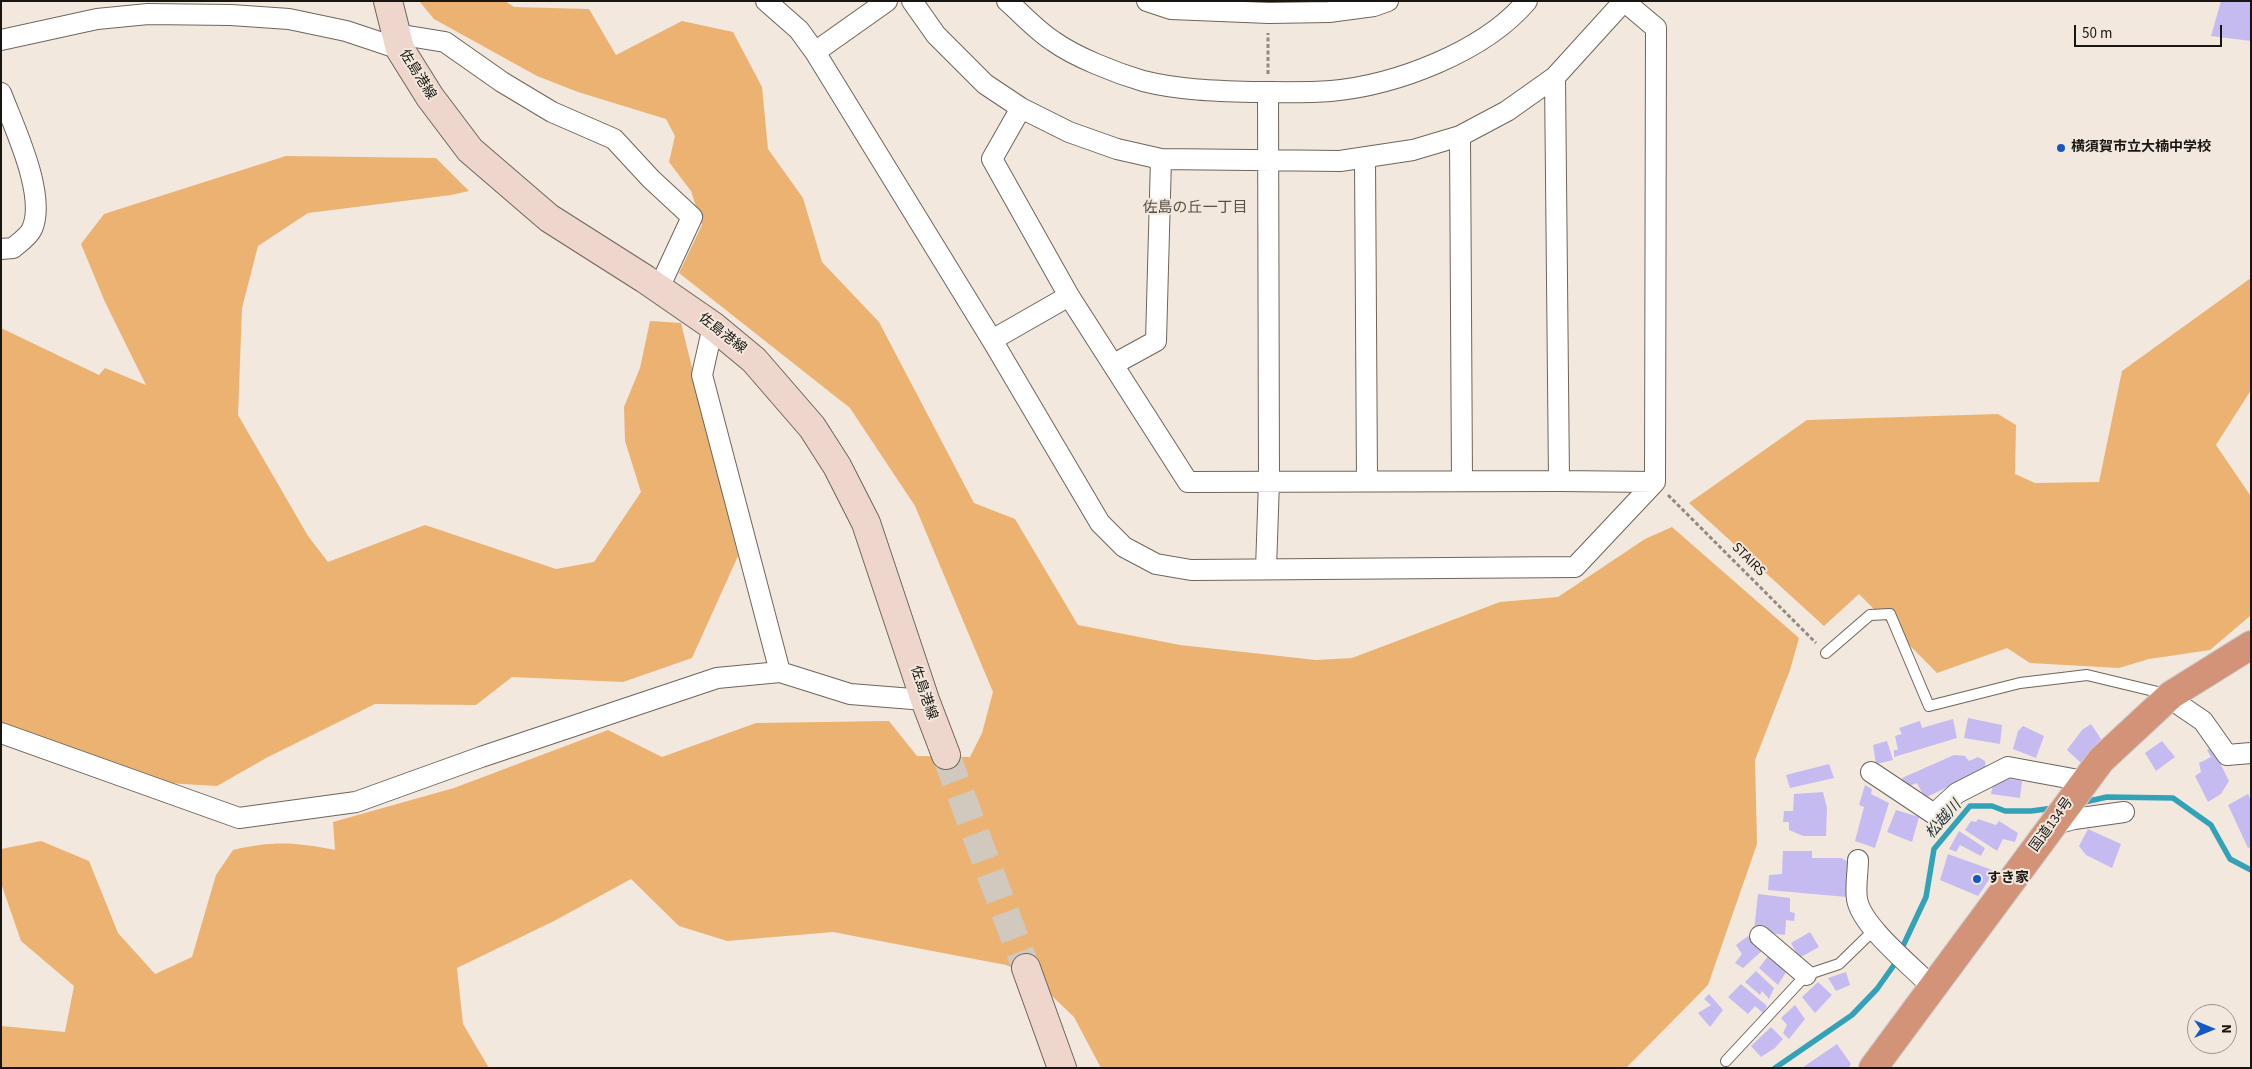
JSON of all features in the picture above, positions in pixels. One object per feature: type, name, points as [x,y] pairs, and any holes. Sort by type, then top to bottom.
[{"type":"highway","name":"国道134号","points":[[1873,1068],[2101,760],[2171,695],[2251,645]]},
{"type":"main road","name":"佐島港線","points":[[388,1],[398,42],[430,97],[470,150],[549,218],[659,288],[713,326],[754,360],[812,427],[837,466],[866,523],[925,700],[946,755]]},
{"type":"main road","points":[[1026,968],[1062,1068]]},
{"type":"street","points":[[766,1],[799,30],[815,52],[992,340],[1100,523],[1124,546],[1156,564],[1182,568],[1266,569],[1575,567],[1655,482],[1656,28],[1624,1],[1555,77],[1507,111],[1460,136],[1413,150],[1340,162],[1161,159],[1118,149],[1069,132],[1021,108],[985,84],[936,35],[912,1]]},
{"type":"street","points":[[815,52],[887,1]]},
{"type":"street","points":[[1007,1],[1053,42],[1098,65],[1134,77],[1198,91],[1268,92],[1332,91],[1378,82],[1428,66],[1475,44],[1516,14],[1527,1]]},
{"type":"street","points":[[1146,1],[1171,9],[1206,6],[1269,13],[1329,7],[1374,6],[1388,1]]},
{"type":"street","points":[[1,40],[97,19],[148,14],[231,15],[289,19],[398,42],[445,42],[502,82],[552,112],[614,139],[650,179],[692,217],[659,288]]},
{"type":"street","points":[[1555,77],[1559,481]]},
{"type":"street","points":[[1266,569],[1269,481],[1268,92]]},
{"type":"street","points":[[1,93],[35,186],[38,209],[32,231],[13,248],[1,249]]},
{"type":"street","points":[[1021,108],[992,159],[1069,296],[1188,482],[1655,482]]},
{"type":"street","points":[[1460,136],[1462,481]]},
{"type":"street","points":[[1365,158],[1367,481]]},
{"type":"street","points":[[1114,364],[1156,342],[1161,159]]},
{"type":"street","points":[[992,340],[1069,296]]},
{"type":"street","points":[[713,326],[702,375],[780,672]]},
{"type":"street","points":[[1,732],[239,818],[356,802],[491,754],[717,678],[780,672],[850,694],[925,700]]},
{"type":"street","points":[[2171,695],[2181,706],[2203,721],[2227,755],[2251,753]]},
{"type":"street","points":[[1871,772],[1934,814],[1957,793],[2008,767],[2082,784]]},
{"type":"street","points":[[2054,823],[2124,812]]},
{"type":"street","points":[[1858,860],[1857,899],[1862,913],[1880,936],[1932,987]]},
{"type":"street","points":[[1760,936],[1806,975]]},
{"type":"lane","points":[[1826,653],[1870,615],[1890,614],[1929,706],[2020,683],[2088,675],[2171,695]]},
{"type":"lane","points":[[1726,1061],[1806,975],[1839,964],[1880,936]]},
{"type":"path","points":[[1268,92],[1269,13]]},
{"type":"path","name":"STAIRS","points":[[1655,482],[1826,653]]},
{"type":"shaded area","points":[[419,1],[505,1],[514,7],[589,9],[616,55],[682,21],[733,32],[762,87],[768,149],[803,198],[822,262],[879,322],[974,503],[1015,519],[1078,625],[1180,645],[1316,660],[1352,658],[1500,602],[1558,597],[1645,539],[1672,527],[1799,638],[1790,670],[1755,760],[1757,844],[1708,985],[1626,1068],[1101,1068],[1074,1017],[1030,975],[1006,965],[833,932],[727,941],[679,926],[631,879],[554,921],[457,968],[463,1024],[489,1068],[1,1068],[1,1026],[65,1032],[74,986],[21,941],[1,883],[1,849],[41,841],[89,861],[118,933],[155,974],[192,957],[216,875],[233,850],[260,845],[284,844],[307,845],[335,850],[333,822],[454,788],[608,730],[662,757],[756,723],[889,721],[917,756],[970,757],[982,733],[993,692],[915,506],[850,408],[679,273],[702,225],[691,191],[669,162],[675,136],[666,119],[578,92],[537,76],[434,19]]},
{"type":"shaded area","points":[[286,156],[436,158],[469,191],[451,195],[308,213],[258,246],[242,308],[238,415],[308,536],[328,562],[425,525],[556,569],[594,562],[641,492],[625,441],[624,407],[640,368],[650,321],[681,323],[738,556],[692,658],[623,682],[512,677],[476,705],[375,704],[268,757],[217,786],[167,783],[1,723],[1,328],[99,375],[105,368],[146,385],[105,302],[81,244],[104,214]]},
{"type":"shaded area","points":[[2251,278],[2251,390],[2216,445],[2250,495],[2250,616],[2210,650],[2149,659],[2119,668],[2030,663],[2007,648],[1937,673],[1859,594],[1824,626],[1689,503],[1807,420],[1998,414],[2016,425],[2015,474],[2035,483],[2099,482],[2122,371]]},
{"type":"building","points":[[2221,1],[2251,1],[2251,41],[2211,36]]},
{"type":"building","points":[[1968,718],[2002,725],[2000,744],[1964,738]]},
{"type":"building","points":[[1953,719],[1957,738],[1894,757],[1894,750],[1898,750],[1895,736],[1902,734],[1899,728],[1920,721],[1922,728]]},
{"type":"building","points":[[2091,724],[2101,739],[2081,763],[2067,750],[2082,730]]},
{"type":"building","points":[[2023,726],[2044,736],[2036,758],[2013,749],[2018,731]]},
{"type":"building","points":[[1887,741],[1893,760],[1876,764],[1873,745]]},
{"type":"building","points":[[2162,741],[2175,757],[2156,771],[2145,753]]},
{"type":"building","points":[[2212,747],[2229,781],[2221,794],[2208,802],[2195,776],[2201,772],[2199,763],[2211,757],[2207,750]]},
{"type":"building","points":[[1954,755],[1965,756],[1969,761],[1978,757],[1985,761],[1986,770],[1925,798],[1917,783],[1906,787],[1902,778]]},
{"type":"building","points":[[1829,764],[1834,778],[1790,788],[1786,775]]},
{"type":"building","points":[[2004,778],[2022,781],[2020,798],[1991,794],[1993,784]]},
{"type":"building","points":[[1865,785],[1872,789],[1871,794],[1889,803],[1875,848],[1855,841],[1864,807],[1859,805]]},
{"type":"building","points":[[1823,792],[1827,808],[1826,836],[1803,836],[1789,830],[1789,822],[1783,822],[1784,811],[1793,811],[1794,794]]},
{"type":"building","points":[[2248,794],[2251,800],[2251,847],[2248,848],[2228,805]]},
{"type":"building","points":[[1896,810],[1919,817],[1912,842],[1887,832]]},
{"type":"building","points":[[1978,819],[1996,825],[1999,821],[2018,833],[2015,842],[2003,839],[1997,851],[1965,830],[1971,821],[1976,822]]},
{"type":"building","points":[[2088,829],[2121,844],[2112,868],[2086,855],[2079,846]]},
{"type":"building","points":[[1959,831],[1985,848],[1981,856],[1960,845],[1956,852],[1949,849]]},
{"type":"building","points":[[1783,851],[1812,851],[1812,858],[1841,858],[1849,862],[1847,897],[1768,890],[1769,875],[1782,874]]},
{"type":"building","points":[[1948,854],[1995,871],[1978,896],[1940,880]]},
{"type":"building","points":[[1758,894],[1790,898],[1790,912],[1795,913],[1794,921],[1786,920],[1785,935],[1754,931]]},
{"type":"building","points":[[1810,932],[1819,947],[1799,958],[1791,943]]},
{"type":"building","points":[[1748,936],[1764,949],[1743,968],[1735,963],[1742,954],[1736,945]]},
{"type":"building","points":[[1769,955],[1786,972],[1778,985],[1759,968]]},
{"type":"building","points":[[1756,971],[1774,988],[1769,999],[1762,991],[1760,995],[1745,982]]},
{"type":"building","points":[[1846,972],[1850,985],[1836,991],[1828,978]]},
{"type":"building","points":[[1818,982],[1832,995],[1815,1013],[1802,997]]},
{"type":"building","points":[[1741,984],[1767,1006],[1763,1013],[1755,1006],[1748,1014],[1728,997]]},
{"type":"building","points":[[1709,994],[1723,1010],[1710,1027],[1698,1013],[1711,1005],[1704,999]]},
{"type":"building","points":[[1795,1005],[1805,1019],[1789,1039],[1783,1033],[1787,1025],[1781,1018]]},
{"type":"building","points":[[1771,1027],[1783,1039],[1775,1048],[1761,1057],[1751,1046]]},
{"type":"building","points":[[1837,1044],[1851,1064],[1849,1068],[1802,1068]]},
{"type":"waterway","name":"松越川","points":[[2080,803],[2107,797],[2173,798],[2211,825],[2230,859],[2251,870]]},
{"type":"waterway","name":"松越川","points":[[1775,1068],[1852,1015],[1877,989],[1894,965],[1926,897],[1934,849],[1970,806],[1992,806],[2005,811],[2031,811],[2054,808]]},
{"type":"tunnel","points":[[946,755],[1026,968]]},
{"type":"place","name":"横須賀市立大楠中学校","points":[[2061,148]]},
{"type":"place","name":"すき家","points":[[1977,879]]},
{"type":"district","name":"佐島の丘一丁目","points":[[1195,209]]}]
